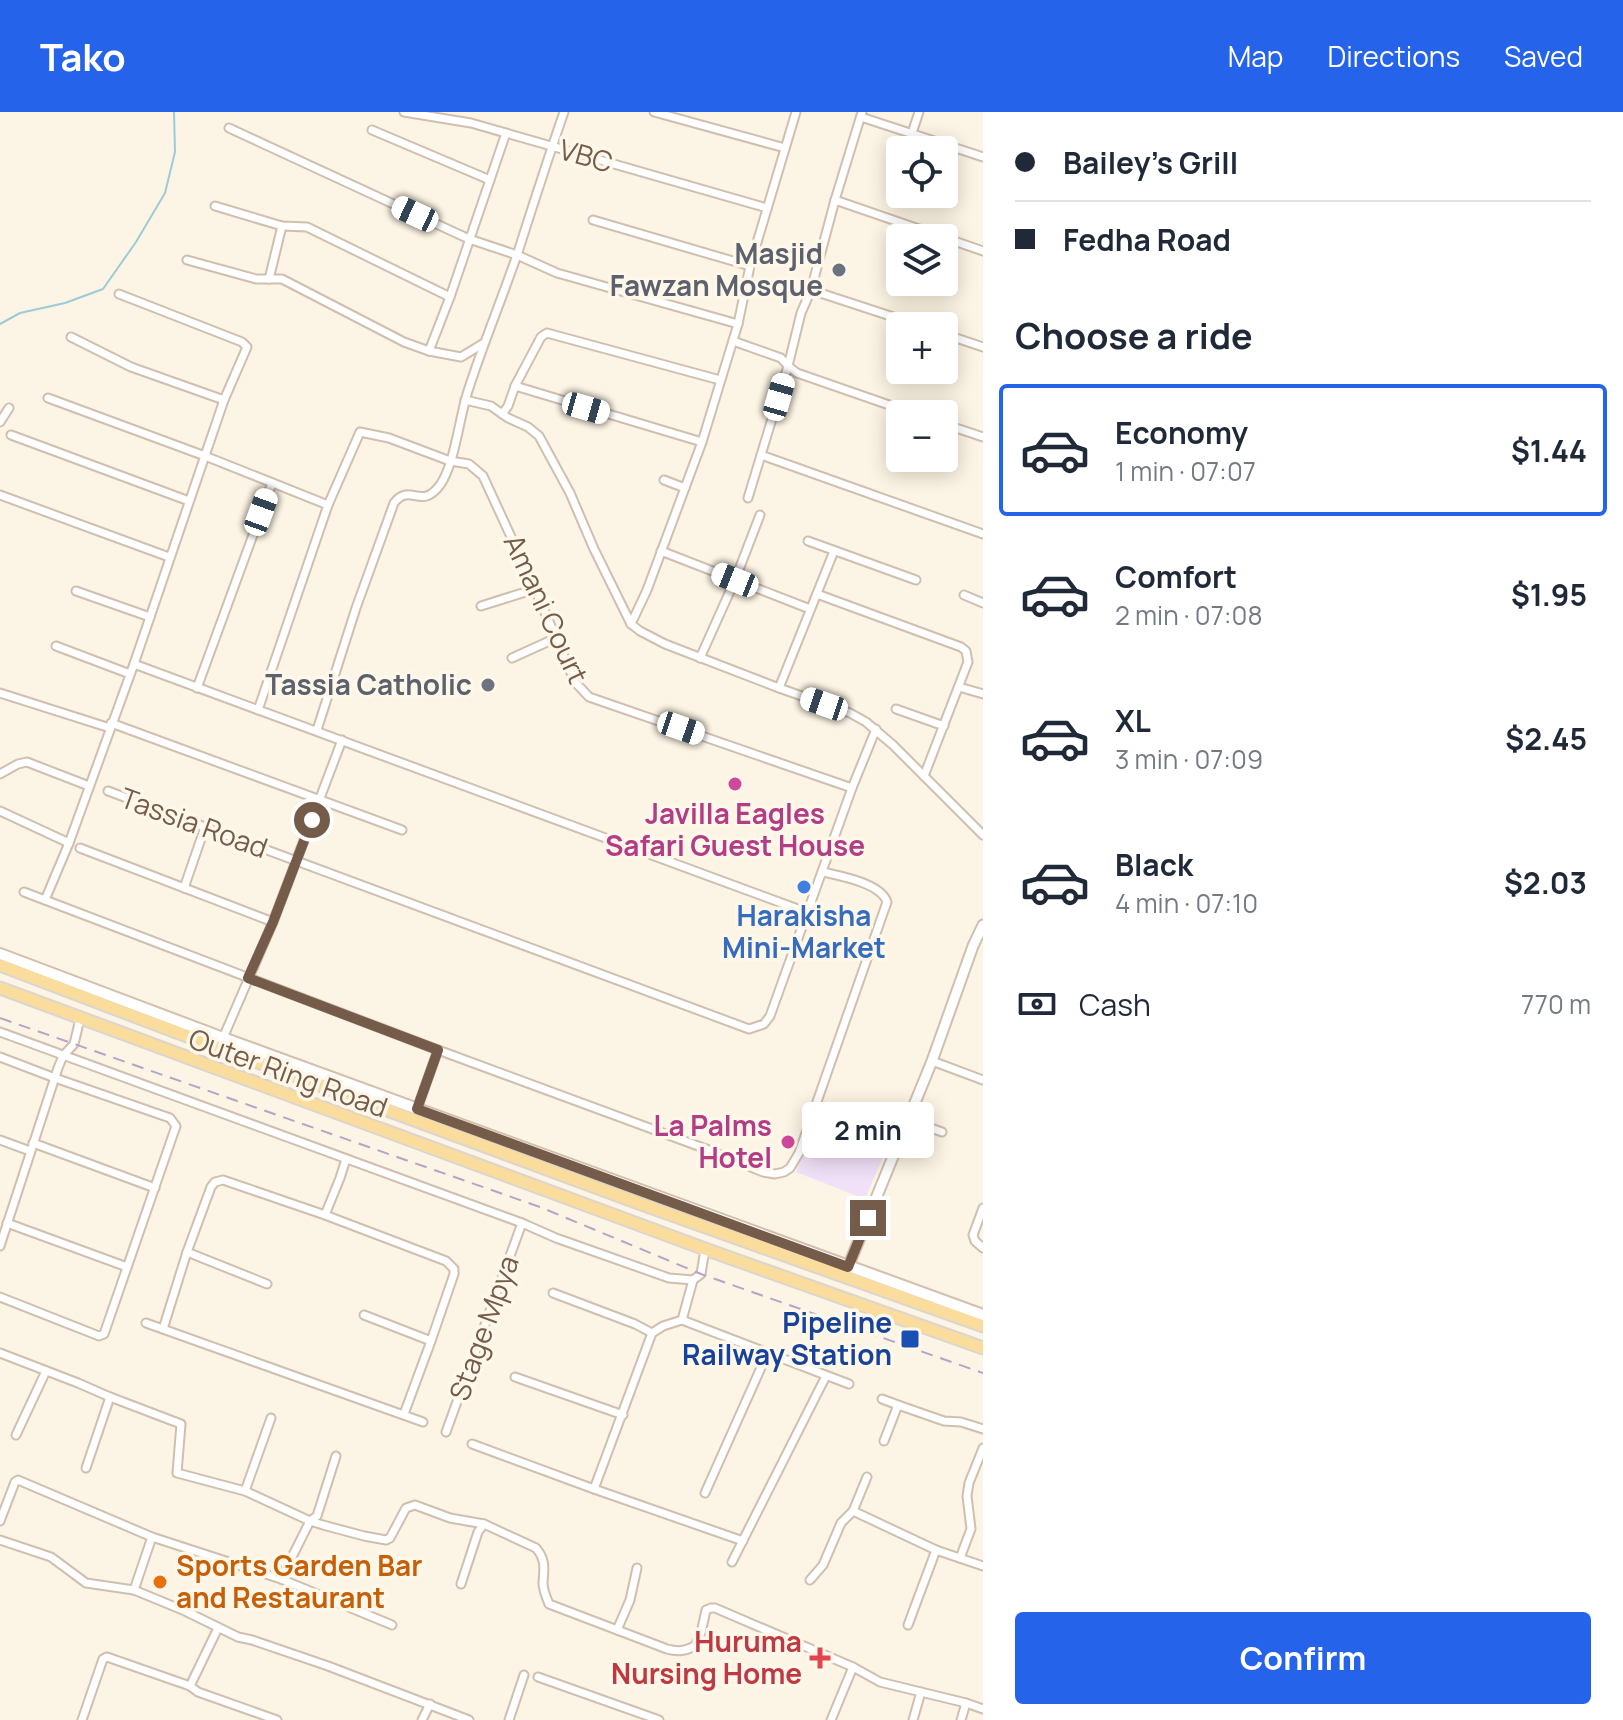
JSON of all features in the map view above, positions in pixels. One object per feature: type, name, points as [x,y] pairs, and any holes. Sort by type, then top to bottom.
[{"type":"main road","points":[[0,954],[983,1315]]},
{"type":"main road","name":"Outer Ring Road","points":[[0,965],[633,1201],[983,1326]]},
{"type":"main road","name":"Outer Ring Road","points":[[0,988],[705,1249],[983,1348]]},
{"type":"street","name":"VBC","points":[[404,112],[471,123],[767,208]]},
{"type":"street","points":[[471,123],[474,112]]},
{"type":"street","points":[[317,730],[394,503],[405,494],[421,498],[432,494],[443,480],[465,400],[564,112]]},
{"type":"street","points":[[654,112],[785,148]]},
{"type":"street","points":[[631,624],[647,590],[702,442],[796,112]]},
{"type":"street","points":[[912,133],[919,112]]},
{"type":"street","points":[[748,498],[861,114],[982,154]]},
{"type":"street","points":[[229,128],[469,239],[557,273],[738,324]]},
{"type":"street","points":[[372,130],[490,180]]},
{"type":"street","points":[[429,351],[506,133]]},
{"type":"street","points":[[835,200],[983,251]]},
{"type":"street","points":[[215,206],[282,226],[307,227],[450,297]]},
{"type":"street","points":[[593,220],[750,266]]},
{"type":"street","points":[[269,279],[282,226]]},
{"type":"street","points":[[187,260],[256,279],[282,279],[404,342],[429,351],[461,357],[484,343]]},
{"type":"street","points":[[811,290],[886,315]]},
{"type":"street","points":[[45,900],[69,843],[224,400],[247,345],[119,294]]},
{"type":"street","points":[[502,414],[541,337],[547,333],[720,380]]},
{"type":"street","points":[[71,337],[131,367],[224,400]]},
{"type":"street","points":[[958,339],[983,347]]},
{"type":"street","points":[[733,341],[781,358],[797,373],[886,404]]},
{"type":"street","points":[[515,386],[702,442]]},
{"type":"street","points":[[48,398],[328,505],[258,710]]},
{"type":"street","points":[[465,400],[491,406],[539,436],[570,493],[631,624],[665,644],[850,713],[876,729],[983,835]]},
{"type":"street","points":[[0,422],[9,408]]},
{"type":"street","points":[[958,429],[983,437]]},
{"type":"street","name":"Amani Court","points":[[328,505],[360,432],[389,438],[450,461],[469,464],[483,476],[575,682],[589,697],[852,788]]},
{"type":"street","points":[[11,435],[189,501]]},
{"type":"street","points":[[761,455],[983,534]]},
{"type":"street","points":[[664,480],[685,488]]},
{"type":"street","points":[[197,688],[272,483]]},
{"type":"street","points":[[0,495],[169,557]]},
{"type":"street","points":[[700,658],[760,515]]},
{"type":"street","points":[[808,541],[916,580]]},
{"type":"street","points":[[661,551],[810,609]]},
{"type":"street","points":[[779,688],[834,551]]},
{"type":"street","points":[[481,606],[535,589]]},
{"type":"street","points":[[76,591],[150,617]]},
{"type":"street","points":[[817,594],[966,651],[968,662],[924,776]]},
{"type":"street","points":[[964,595],[983,603]]},
{"type":"street","points":[[512,658],[556,638]]},
{"type":"street","points":[[56,646],[130,674]]},
{"type":"street","points":[[134,664],[806,912],[876,729]]},
{"type":"street","points":[[959,687],[983,694]]},
{"type":"street","points":[[0,693],[238,768],[402,830]]},
{"type":"street","points":[[896,709],[944,726]]},
{"type":"street","points":[[223,1038],[273,922],[342,740]]},
{"type":"street","points":[[0,774],[27,762],[89,786]]},
{"type":"street","name":"Tassia Road","points":[[108,791],[749,1029],[764,1024],[770,1016],[806,912]]},
{"type":"street","points":[[0,811],[69,843]]},
{"type":"street","points":[[184,888],[205,827]]},
{"type":"street","points":[[80,848],[273,922]]},
{"type":"street","points":[[24,892],[763,1172],[784,1172],[799,1153],[887,902],[879,891],[823,872]]},
{"type":"street","points":[[848,1267],[932,1061],[983,925]]},
{"type":"street","points":[[0,1246],[55,1078],[63,1056],[74,1044],[80,1019]]},
{"type":"street","points":[[0,1032],[556,1238],[669,1278],[693,1280]]},
{"type":"street","points":[[417,1109],[438,1050]]},
{"type":"street","points":[[0,1057],[170,1118],[176,1126],[102,1336],[0,1297]]},
{"type":"street","points":[[932,1061],[983,1080]]},
{"type":"street","points":[[908,1120],[942,1132]]},
{"type":"street","points":[[0,1140],[32,1147],[155,1188]]},
{"type":"street","points":[[325,1215],[346,1159]]},
{"type":"street","points":[[163,1329],[187,1252],[215,1182],[223,1180],[325,1215],[451,1265],[454,1274],[404,1414]]},
{"type":"street","points":[[983,1208],[973,1235],[983,1248]]},
{"type":"street","points":[[7,1223],[127,1267]]},
{"type":"street","name":"Stage Mpya","points":[[446,1432],[522,1223]]},
{"type":"street","points":[[682,1320],[693,1280],[701,1274],[705,1249]]},
{"type":"street","points":[[187,1252],[267,1284]]},
{"type":"street","points":[[553,1293],[652,1333]]},
{"type":"street","points":[[364,1315],[431,1341]]},
{"type":"street","points":[[594,1489],[652,1333],[663,1326],[682,1320],[849,1384]]},
{"type":"street","points":[[146,1323],[423,1422]]},
{"type":"street","points":[[705,1493],[768,1352]]},
{"type":"street","points":[[0,1353],[181,1424],[177,1473],[245,1491],[310,1521],[386,1540],[393,1535],[406,1508],[415,1505],[450,1518],[484,1524],[536,1548],[545,1566],[543,1586],[549,1604],[667,1649],[684,1651],[695,1646],[706,1610],[715,1608],[853,1667],[880,1682],[983,1709]]},
{"type":"street","points":[[16,1435],[46,1371]]},
{"type":"street","points":[[732,1562],[826,1376]]},
{"type":"street","points":[[515,1377],[623,1415]]},
{"type":"street","points":[[86,1468],[110,1397]]},
{"type":"street","points":[[882,1399],[944,1421],[961,1422],[983,1429]]},
{"type":"street","points":[[884,1441],[898,1405]]},
{"type":"street","points":[[245,1491],[271,1418]]},
{"type":"street","points":[[472,1444],[743,1541]]},
{"type":"street","points":[[960,1558],[971,1529],[967,1496],[969,1483],[983,1448]]},
{"type":"street","points":[[281,1579],[310,1521],[317,1516],[336,1456]]},
{"type":"street","points":[[810,1580],[823,1565],[841,1523],[853,1511],[867,1477]]},
{"type":"street","points":[[0,1521],[18,1480],[152,1537],[281,1579],[392,1625]]},
{"type":"street","points":[[853,1511],[936,1550],[983,1566]]},
{"type":"street","points":[[461,1584],[478,1532],[484,1524]]},
{"type":"street","points":[[134,1590],[152,1537]]},
{"type":"street","points":[[0,1540],[51,1557],[86,1583],[134,1590],[247,1640],[328,1666],[469,1720]]},
{"type":"street","points":[[908,1625],[936,1550]]},
{"type":"street","points":[[617,1630],[630,1600],[637,1568]]},
{"type":"street","points":[[190,1686],[218,1628]]},
{"type":"street","points":[[82,1720],[105,1657],[277,1720]]},
{"type":"street","points":[[831,1720],[853,1667]]},
{"type":"street","points":[[509,1720],[524,1675]]},
{"type":"street","points":[[538,1677],[659,1720]]},
{"type":"street","points":[[913,1720],[921,1692]]},
{"type":"street","points":[[961,1720],[966,1703]]},
{"type":"street","points":[[422,1720],[430,1704]]},
{"type":"shaded area","points":[[816,1123],[885,1152],[865,1199],[796,1172]]},
{"type":"waterway","points":[[0,324],[20,313],[65,303],[103,289],[165,193],[175,152],[174,112]]},
{"type":"railway","points":[[0,1018],[540,1207],[701,1274],[983,1373]]},
{"type":"place","name":"Masjid Fawzan Mosque","points":[[839,270]]},
{"type":"place","name":"Tassia Catholic","points":[[488,685]]},
{"type":"place","name":"Javilla Eagles Safari Guest House","points":[[735,784]]},
{"type":"place","name":"Harakisha Mini-Market","points":[[804,887]]},
{"type":"place","name":"La Palms Hotel","points":[[788,1142]]},
{"type":"place","name":"Pipeline Railway Station","points":[[910,1339]]},
{"type":"place","name":"Sports Garden Bar and Restaurant","points":[[160,1582]]},
{"type":"place","name":"Huruma Nursing Home","points":[[820,1658]]},
{"type":"route","points":[[312,820],[248,978],[438,1050],[417,1109],[848,1267],[868,1218]]}]
